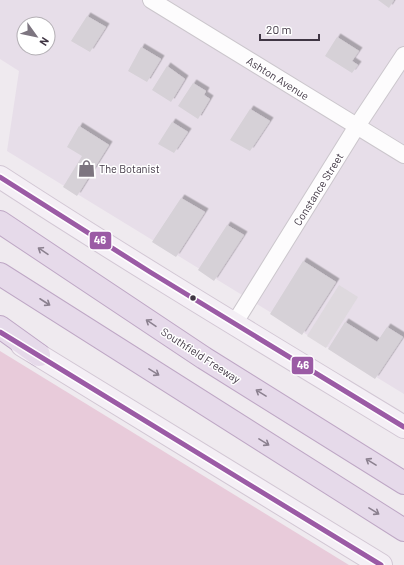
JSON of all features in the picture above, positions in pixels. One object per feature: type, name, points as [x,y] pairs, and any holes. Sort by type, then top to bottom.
[{"type":"highway","name":"Southfield Freeway","points":[[0,222],[204,358],[404,483]]},
{"type":"highway","points":[[0,274],[404,530]]},
{"type":"highway","points":[[0,327],[39,355]]},
{"type":"main road","points":[[0,177],[234,324],[404,427]]},
{"type":"main road","points":[[0,332],[380,565]]},
{"type":"street","name":"Ashton Avenue","points":[[151,0],[404,155]]},
{"type":"street","name":"Constance Street","points":[[234,324],[357,126],[404,55]]},
{"type":"shaded area","points":[[0,0],[404,0],[404,394],[7,151],[19,71],[0,59]]},
{"type":"shaded area","points":[[339,285],[358,297],[326,348],[307,336]]},
{"type":"shaded area","points":[[0,351],[349,565],[0,565]]},
{"type":"building","points":[[378,0],[394,0],[389,8]]},
{"type":"building","points":[[87,16],[106,27],[90,52],[71,41]]},
{"type":"building","points":[[337,37],[359,51],[352,61],[358,65],[352,73],[325,56]]},
{"type":"building","points":[[141,47],[161,59],[147,82],[128,71]]},
{"type":"building","points":[[167,66],[185,79],[171,102],[152,90]]},
{"type":"building","points":[[193,83],[206,91],[204,95],[210,99],[198,119],[178,106]]},
{"type":"building","points":[[250,109],[270,121],[250,151],[230,140]]},
{"type":"building","points":[[172,122],[188,132],[174,153],[158,144]]},
{"type":"building","points":[[79,126],[109,145],[77,196],[63,187],[82,156],[67,147]]},
{"type":"building","points":[[181,198],[205,212],[176,257],[152,242]]},
{"type":"building","points":[[227,225],[244,235],[214,281],[198,270]]},
{"type":"building","points":[[303,261],[336,282],[302,335],[270,314]]},
{"type":"building","points":[[345,322],[377,342],[387,327],[403,337],[375,379],[328,349]]},
{"type":"transit line","name":"46","points":[[0,177],[150,272],[404,427]]},
{"type":"transit line","name":"46","points":[[0,332],[381,565]]},
{"type":"place","name":"The Botanist","points":[[86,168]]}]
